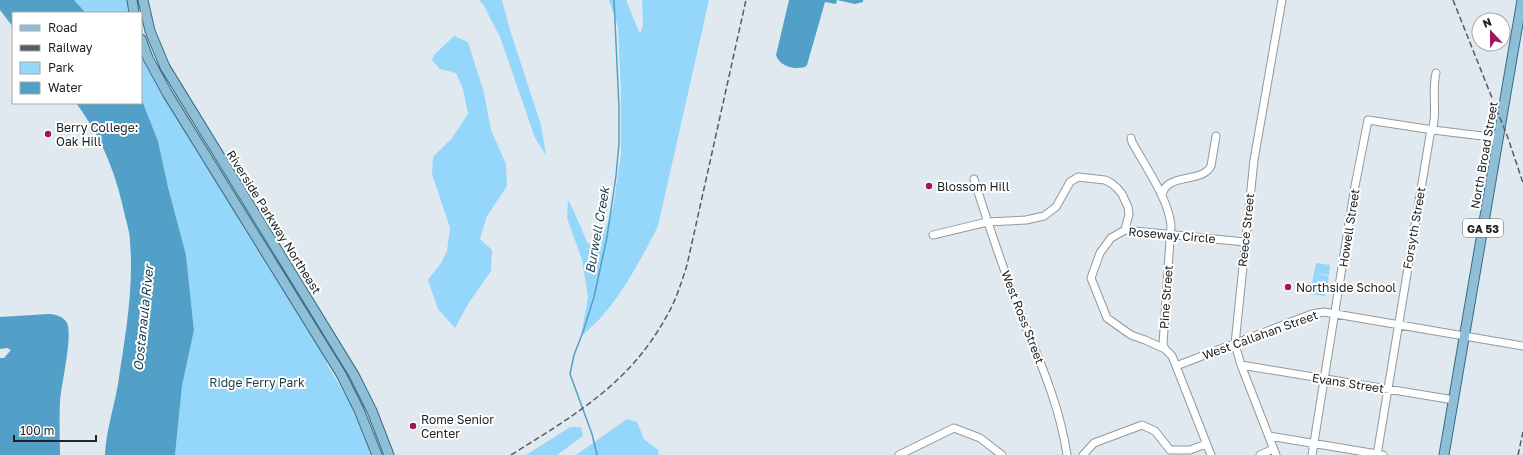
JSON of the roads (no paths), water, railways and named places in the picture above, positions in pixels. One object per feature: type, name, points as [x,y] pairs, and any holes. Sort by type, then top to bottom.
[{"type":"main road","points":[[132,0],[134,12]]},
{"type":"main road","name":"Riverside Parkway Northeast","points":[[143,0],[150,31],[165,67],[351,370],[372,411],[389,455]]},
{"type":"main road","name":"North Broad Street","points":[[1444,455],[1522,0]]},
{"type":"main road","name":"Riverside Parkway Northeast","points":[[142,42],[148,58],[168,93],[341,374],[359,410],[377,455]]},
{"type":"street","name":"Reece Street","points":[[1275,452],[1241,366],[1235,344],[1254,160],[1282,0]]},
{"type":"street","name":"Forsyth Street","points":[[1379,455],[1387,389],[1430,135],[1434,125],[1433,84],[1436,73]]},
{"type":"street","name":"Howell Street","points":[[1312,455],[1355,186],[1368,120],[1432,130]]},
{"type":"street","points":[[1432,130],[1499,138]]},
{"type":"street","points":[[1162,196],[1164,188],[1173,183],[1183,178],[1205,174],[1209,171],[1216,136]]},
{"type":"street","name":"Pine Street","points":[[1131,138],[1162,196],[1170,216],[1171,233],[1163,338],[1165,349],[1172,356],[1211,455]]},
{"type":"street","points":[[933,235],[987,222],[1026,220],[1044,216],[1056,206],[1070,182],[1078,177],[1105,180],[1117,188],[1122,194],[1128,207],[1129,214],[1125,230]]},
{"type":"street","name":"West Ross Street","points":[[974,179],[987,222],[1049,385],[1060,422],[1067,455]]},
{"type":"street","name":"Roseway Circle","points":[[1165,349],[1145,340],[1131,336],[1107,318],[1091,278],[1100,253],[1111,238],[1125,230],[1171,233],[1246,242]]},
{"type":"street","name":"West Callahan Street","points":[[1176,366],[1312,314],[1324,312],[1523,346]]},
{"type":"street","name":"Evans Street","points":[[1241,366],[1454,400]]},
{"type":"street","points":[[1083,455],[1094,444],[1142,426],[1155,431],[1170,450],[1190,450],[1206,444]]},
{"type":"street","points":[[899,455],[954,428],[980,438],[1002,455]]},
{"type":"street","points":[[1269,436],[1379,455]]},
{"type":"street","points":[[1260,455],[1275,452]]},
{"type":"water","points":[[0,0],[74,0],[85,12],[12,12],[12,26],[0,10]]},
{"type":"water","points":[[789,0],[837,0],[836,4],[825,2],[807,65],[801,68],[792,68],[784,65],[776,55]]},
{"type":"water","points":[[837,0],[863,0],[863,2],[855,4]]},
{"type":"water","name":"Oostanaula River","points":[[142,101],[158,141],[168,187],[186,255],[194,330],[182,386],[175,455],[105,455],[108,428],[118,384],[126,331],[131,277],[130,239],[117,185],[107,156],[77,104],[142,104]]},
{"type":"water","points":[[48,314],[61,317],[67,323],[69,339],[60,402],[60,455],[0,455],[0,358],[4,358],[11,350],[7,348],[0,349],[0,317]]},
{"type":"waterway","name":"Burwell Creek","points":[[597,455],[592,434],[570,374],[574,355],[594,297],[607,237],[616,176],[619,143],[619,107],[614,0]]},
{"type":"railway","points":[[511,455],[556,427],[616,381],[634,363],[669,313],[678,293],[687,265],[746,0]]},
{"type":"railway","points":[[1453,0],[1508,138],[1523,183]]},
{"type":"railway","points":[[1518,455],[1523,432]]},
{"type":"place","name":"Berry College: Oak Hill","points":[[48,134]]},
{"type":"place","name":"Blossom Hill","points":[[929,186]]},
{"type":"place","name":"Northside School","points":[[1288,287]]},
{"type":"place","name":"Rome Senior Center","points":[[413,426]]},
{"type":"park label","name":"Ridge Ferry Park","points":[[257,382]]}]
